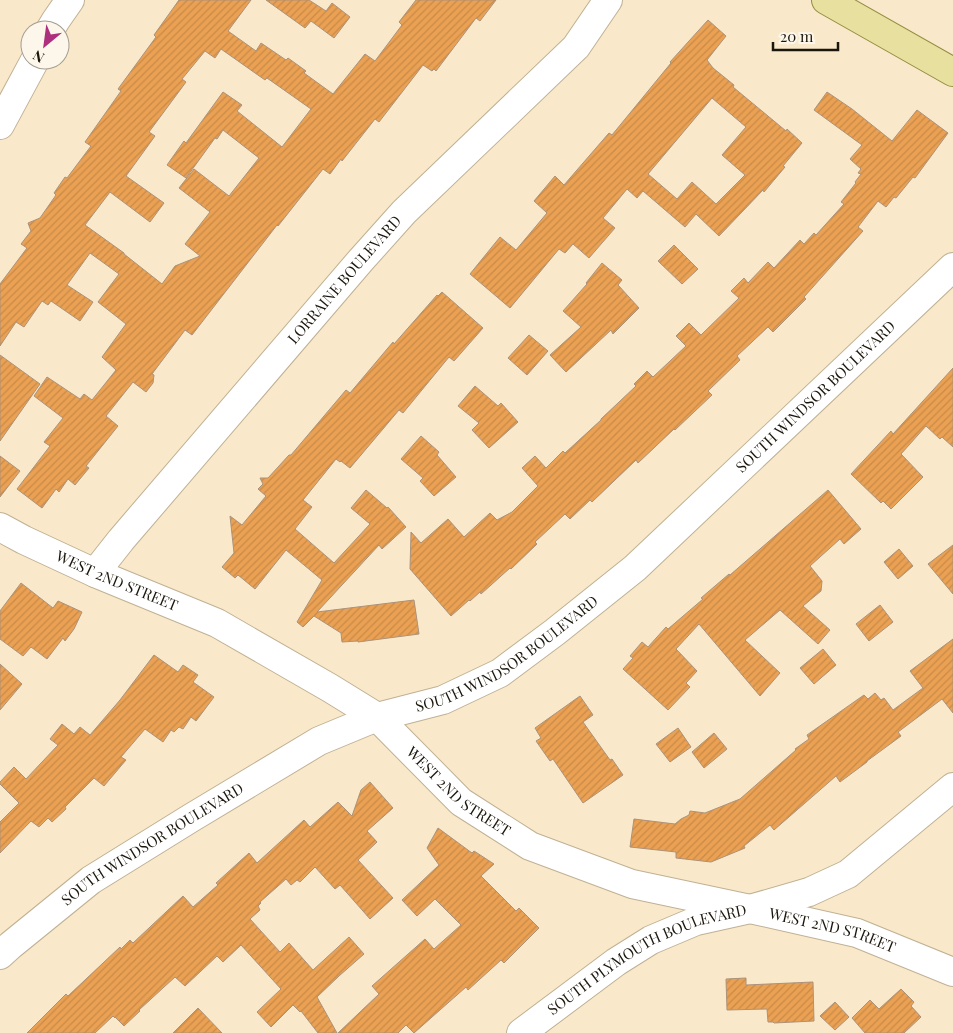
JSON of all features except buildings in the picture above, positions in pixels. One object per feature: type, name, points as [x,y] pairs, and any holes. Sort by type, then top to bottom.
[{"type":"main road","points":[[826,0],[953,72]]},
{"type":"street","points":[[56,20],[70,0]]},
{"type":"street","name":"LORRAINE BOULEVARD","points":[[95,573],[134,525],[404,212],[576,47],[608,0]]},
{"type":"street","points":[[0,125],[29,70]]},
{"type":"street","name":"SOUTH WINDSOR BOULEVARD","points":[[0,955],[91,880],[320,741],[377,717],[443,700],[500,673],[635,568],[953,267]]},
{"type":"street","name":"WEST 2ND STREET","points":[[0,527],[95,573],[216,623],[330,688],[377,717],[461,802],[530,846],[632,884],[857,932],[953,972]]},
{"type":"street","name":"SOUTH PLYMOUTH BOULEVARD","points":[[521,1033],[616,962],[650,940],[696,921],[809,892],[848,874],[953,787]]}]
